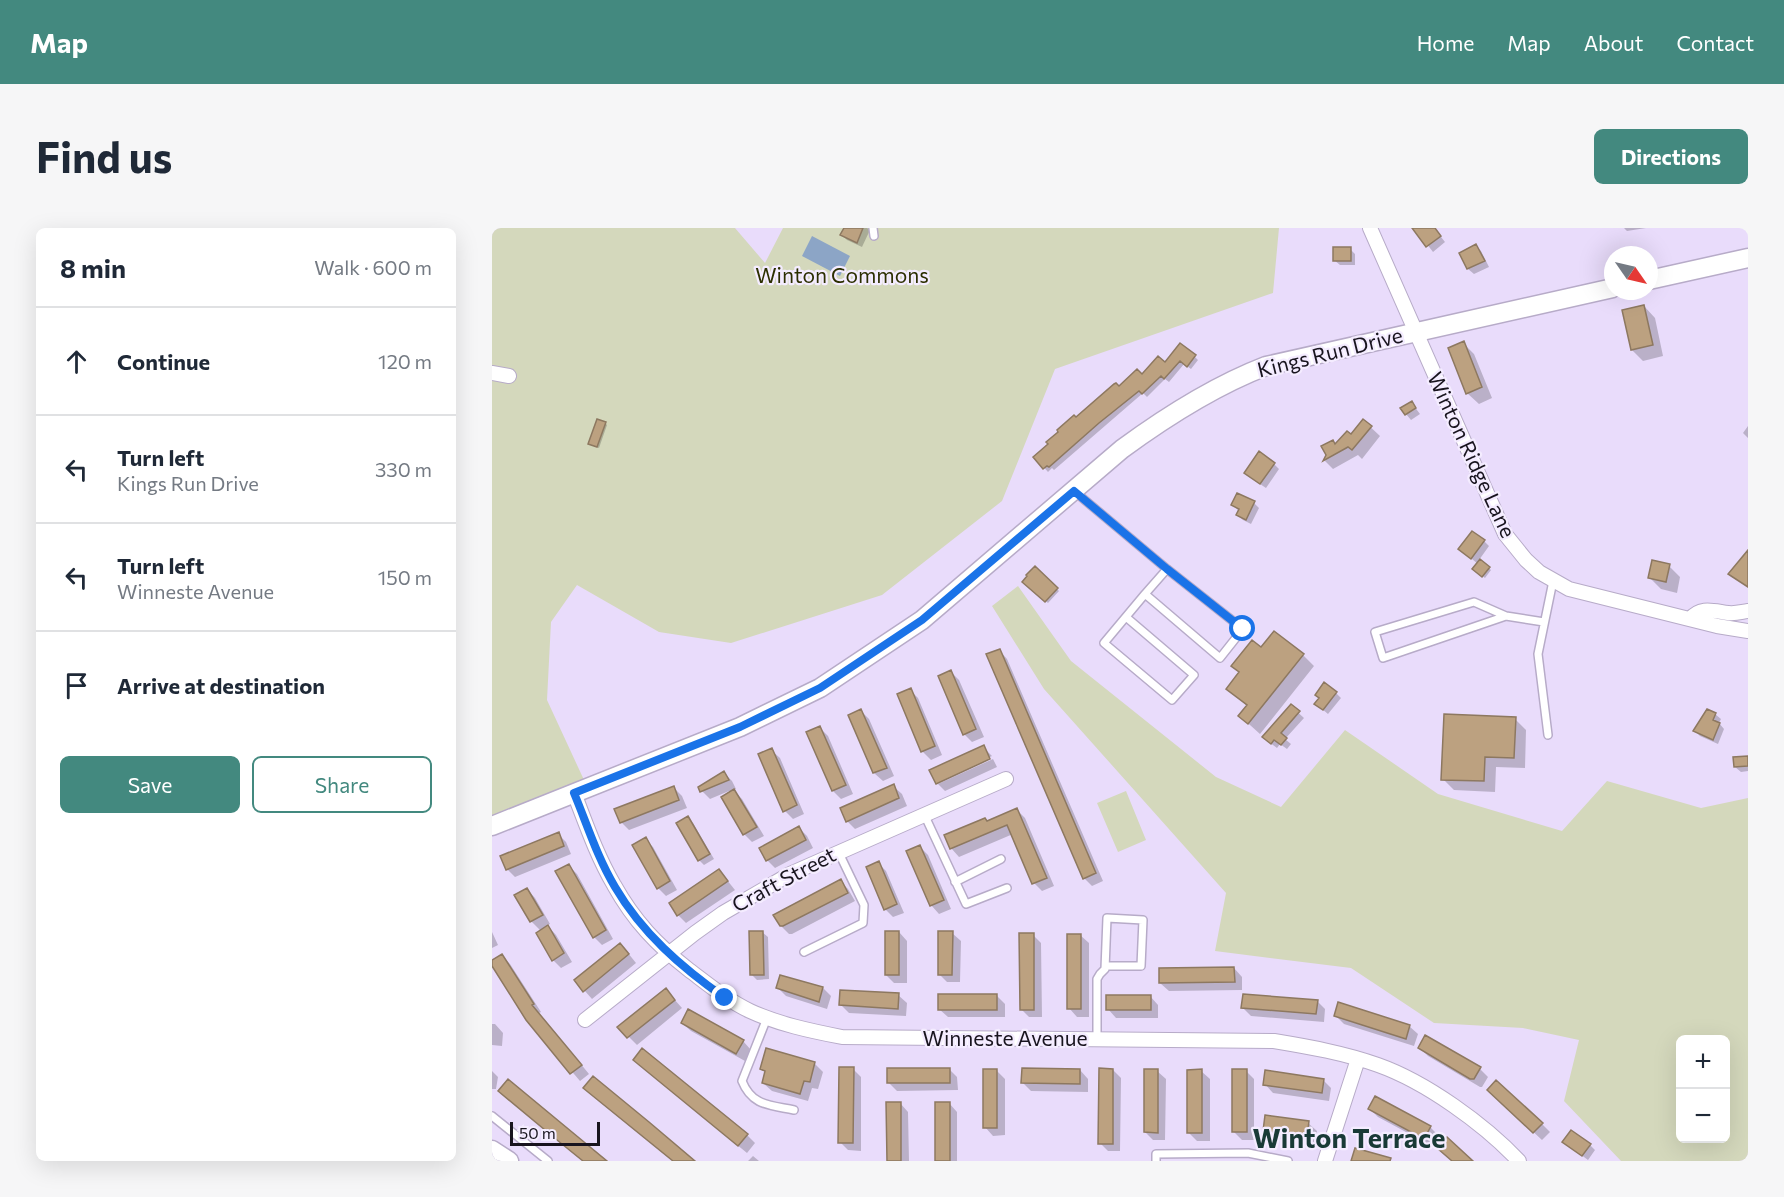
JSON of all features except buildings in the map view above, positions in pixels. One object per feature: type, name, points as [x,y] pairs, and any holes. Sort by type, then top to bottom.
[{"type":"street","name":"Winton Ridge Lane","points":[[1370,228],[1504,534],[1526,561],[1553,581],[1580,592],[1748,631]]},
{"type":"street","points":[[1658,278],[1748,258]]},
{"type":"street","name":"Kings Run Drive","points":[[492,826],[740,727],[820,688],[922,620],[1122,449],[1186,405],[1225,384],[1266,366],[1604,290]]},
{"type":"street","points":[[492,373],[509,376]]},
{"type":"street","points":[[1690,619],[1692,615],[1708,609],[1726,613],[1748,611]]},
{"type":"street","name":"Craft Street","points":[[585,1020],[723,913],[790,874],[1006,779]]},
{"type":"street","name":"Winneste Avenue","points":[[574,793],[601,860],[628,908],[645,930],[668,954],[725,998],[767,1018],[842,1037],[1274,1041],[1308,1046],[1358,1059],[1401,1075],[1463,1113],[1519,1161]]},
{"type":"street","points":[[1324,1161],[1358,1059]]},
{"type":"street","points":[[492,1150],[509,1161]]},
{"type":"lane","points":[[1074,491],[1243,629],[1220,658],[1145,594]]},
{"type":"lane","points":[[1126,617],[1194,675],[1172,700],[1104,643],[1145,594],[1167,569]]},
{"type":"lane","points":[[1548,735],[1538,654],[1553,581]]},
{"type":"lane","points":[[1506,616],[1383,658],[1375,632],[1474,602],[1506,616],[1544,622]]},
{"type":"lane","points":[[924,814],[966,904],[1007,888]]},
{"type":"lane","points":[[804,952],[863,923],[864,904],[838,851]]},
{"type":"lane","points":[[955,882],[1001,859]]},
{"type":"lane","points":[[1097,1040],[1098,979],[1106,969],[1106,966],[1107,918],[1143,920],[1141,966],[1106,966]]},
{"type":"lane","points":[[767,1018],[742,1081],[750,1097],[758,1102],[794,1110]]},
{"type":"lane","points":[[492,1116],[548,1161]]},
{"type":"lane","points":[[1156,1161],[1156,1155],[1248,1153],[1257,1158],[1288,1161]]},
{"type":"green space","name":"Winton Commons","points":[[492,228],[735,228],[765,263],[783,228],[1279,228],[1273,293],[1055,369],[1002,501],[882,595],[731,643],[659,632],[577,585],[551,622],[547,700],[584,780],[492,817]]},
{"type":"green space","points":[[1018,586],[1071,661],[1216,777],[1281,807],[1345,730],[1438,794],[1562,831],[1607,781],[1701,808],[1748,798],[1748,1161],[1621,1161],[1564,1101],[1579,1040],[1523,1028],[1434,1023],[1351,968],[1215,951],[1226,893],[1044,689],[992,606]]},
{"type":"green space","points":[[1126,791],[1146,840],[1118,852],[1097,803]]},
{"type":"water","points":[[812,236],[850,256],[840,276],[802,256]]},
{"type":"district","name":"Winton Terrace","points":[[1349,1139]]},
{"type":"route","points":[[725,998],[668,954],[628,908],[601,860],[574,793],[740,727],[820,688],[922,620],[1074,491],[1243,629]]}]
